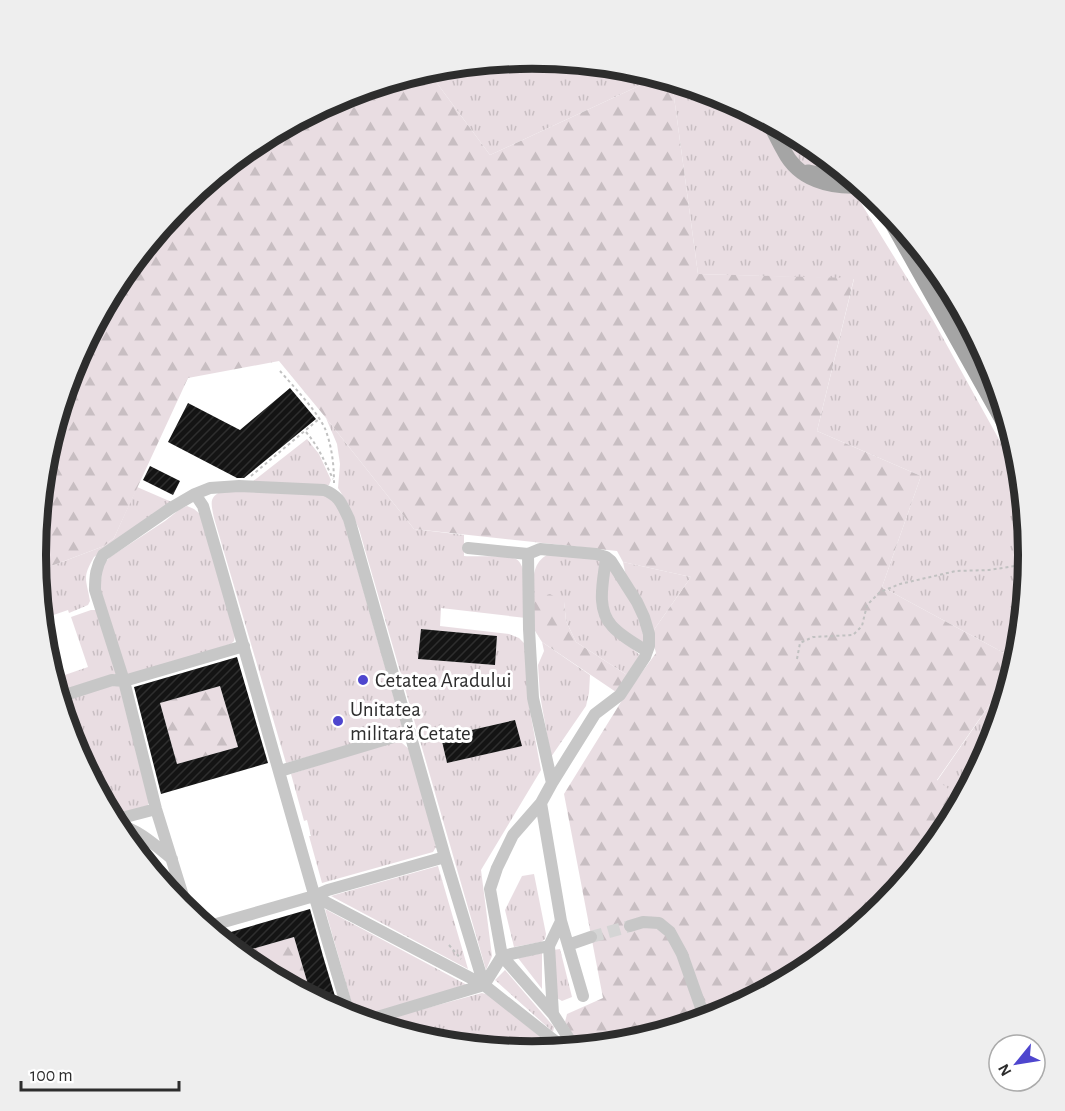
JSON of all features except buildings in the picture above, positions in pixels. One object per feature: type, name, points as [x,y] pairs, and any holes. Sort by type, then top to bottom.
[{"type":"main road","points":[[775,134],[784,152],[800,171],[818,182],[848,186]]},
{"type":"main road","points":[[800,171],[826,174],[831,172]]},
{"type":"main road","points":[[901,239],[996,408]]},
{"type":"lane","points":[[182,891],[156,809],[124,681],[95,590],[97,566],[103,555],[171,508],[210,488],[239,486],[324,490],[334,488],[349,519],[483,985]]},
{"type":"lane","points":[[195,494],[203,506],[346,1005]]},
{"type":"lane","points":[[468,548],[528,554],[540,549],[606,557],[611,561],[637,602],[649,634],[649,646],[645,657],[620,695],[595,714],[541,803],[513,835],[497,868],[490,890],[502,956],[553,1014],[569,1039]]},
{"type":"lane","points":[[528,554],[533,698],[552,783]]},
{"type":"lane","points":[[606,557],[602,597],[602,608],[606,618],[619,633],[647,651]]},
{"type":"lane","points":[[67,694],[112,680],[124,681],[244,646]]},
{"type":"lane","points":[[280,771],[410,732]]},
{"type":"lane","points":[[541,803],[561,921],[583,996]]},
{"type":"lane","points":[[124,819],[156,809]]},
{"type":"lane","points":[[129,827],[150,840],[172,859]]},
{"type":"lane","points":[[216,924],[445,857]]},
{"type":"lane","points":[[314,896],[483,985],[554,1041]]},
{"type":"lane","points":[[553,1014],[549,946],[561,921]]},
{"type":"lane","points":[[630,926],[643,922],[658,922],[670,933],[682,954],[702,1011]]},
{"type":"lane","points":[[568,945],[591,937]]},
{"type":"lane","points":[[378,1017],[483,985],[502,956],[549,946]]},
{"type":"path","points":[[280,370],[326,430],[334,461],[334,488]]},
{"type":"path","points":[[239,486],[319,419]]},
{"type":"path","points":[[305,431],[323,457],[334,488]]},
{"type":"path","points":[[796,659],[800,643],[813,637],[853,635],[862,626],[867,605],[880,592],[893,586],[956,571],[989,570],[1018,566]]},
{"type":"path","points":[[447,965],[471,945]]},
{"type":"green space","points":[[532,69],[596,74],[645,83],[490,155],[434,80],[469,74]]},
{"type":"green space","points":[[434,80],[490,155],[645,83],[673,90],[698,274],[854,278],[817,431],[921,476],[882,587],[1008,655],[999,691],[937,780],[955,794],[937,826],[898,876],[853,921],[803,960],[718,1005],[658,1025],[575,1039],[565,1022],[567,1014],[603,998],[564,794],[624,697],[656,653],[651,634],[691,577],[623,562],[617,551],[414,529],[279,361],[188,378],[114,538],[104,546],[47,568],[51,492],[63,430],[72,399],[97,341],[128,285],[167,235],[212,190],[262,151],[318,120],[347,106],[407,86]]},
{"type":"green space","points":[[673,90],[718,106],[776,135],[803,151],[853,190],[933,320],[1009,461],[1014,492],[1018,555],[1014,619],[1008,655],[882,587],[921,476],[817,431],[854,279],[698,274]]},
{"type":"green space","points":[[326,418],[414,529],[464,535],[464,556],[512,558],[520,563],[523,569],[526,586],[526,618],[441,608],[440,626],[509,634],[519,638],[525,644],[529,706],[541,770],[481,870],[492,956],[486,970],[359,529],[338,488],[340,464],[337,444]],"holes":[[[421,629],[497,636],[495,665],[419,659]],[[515,720],[521,746],[447,763],[441,737]]]},
{"type":"green space","points":[[307,439],[319,454],[331,480],[329,485],[252,482]]},
{"type":"green space","points":[[137,487],[174,503],[94,557],[86,574],[90,601],[88,605],[69,613],[68,610],[51,616],[47,568],[104,546],[114,538]]},
{"type":"green space","points":[[225,490],[322,494],[334,501],[341,511],[403,730],[286,763],[214,518],[213,498]]},
{"type":"green space","points":[[187,506],[200,514],[235,635],[234,641],[231,644],[129,675],[125,674],[100,588],[103,565],[110,557]]},
{"type":"green space","points":[[551,553],[602,560],[607,627],[641,656],[627,675],[576,642],[566,621],[564,602],[533,603],[533,581],[536,568],[544,557]]},
{"type":"green space","points":[[623,562],[691,577],[651,634],[627,581]]},
{"type":"green space","points":[[609,563],[637,612],[645,646],[611,621],[605,603]]},
{"type":"green space","points":[[550,594],[564,602],[566,621],[576,642],[627,675],[616,692],[542,642],[534,629],[534,602],[539,597]]},
{"type":"green space","points":[[97,610],[117,675],[66,690],[62,676],[88,667],[71,617]]},
{"type":"green space","points":[[542,642],[590,675],[586,706],[551,757],[540,695],[538,665],[544,651]]},
{"type":"green space","points":[[110,683],[120,686],[149,802],[147,807],[122,815],[83,741],[68,697]]},
{"type":"green space","points":[[220,686],[238,747],[177,764],[160,703]]},
{"type":"green space","points":[[999,691],[982,741],[955,795],[937,781]]},
{"type":"green space","points":[[389,742],[402,743],[410,750],[436,847],[433,852],[322,883],[307,820],[304,821],[291,774]]},
{"type":"green space","points":[[438,866],[468,969],[331,896]]},
{"type":"green space","points":[[534,874],[546,934],[545,939],[541,942],[514,947],[505,910],[522,876]]},
{"type":"green space","points":[[325,909],[469,986],[370,1014],[353,1007]]},
{"type":"green space","points":[[294,937],[308,986],[262,960],[249,950]]},
{"type":"green space","points":[[560,949],[572,997],[562,1001],[557,998],[553,950]]},
{"type":"green space","points":[[542,953],[542,989],[518,958]]},
{"type":"green space","points":[[505,970],[554,1027],[553,1032],[495,980]]},
{"type":"green space","points":[[482,993],[489,995],[546,1041],[469,1037],[386,1019]]},
{"type":"tunnel","points":[[591,937],[630,926]]},
{"type":"place","name":"Cetatea Aradului","points":[[363,680]]},
{"type":"place","name":"Unitatea militară Cetate","points":[[338,721]]}]
